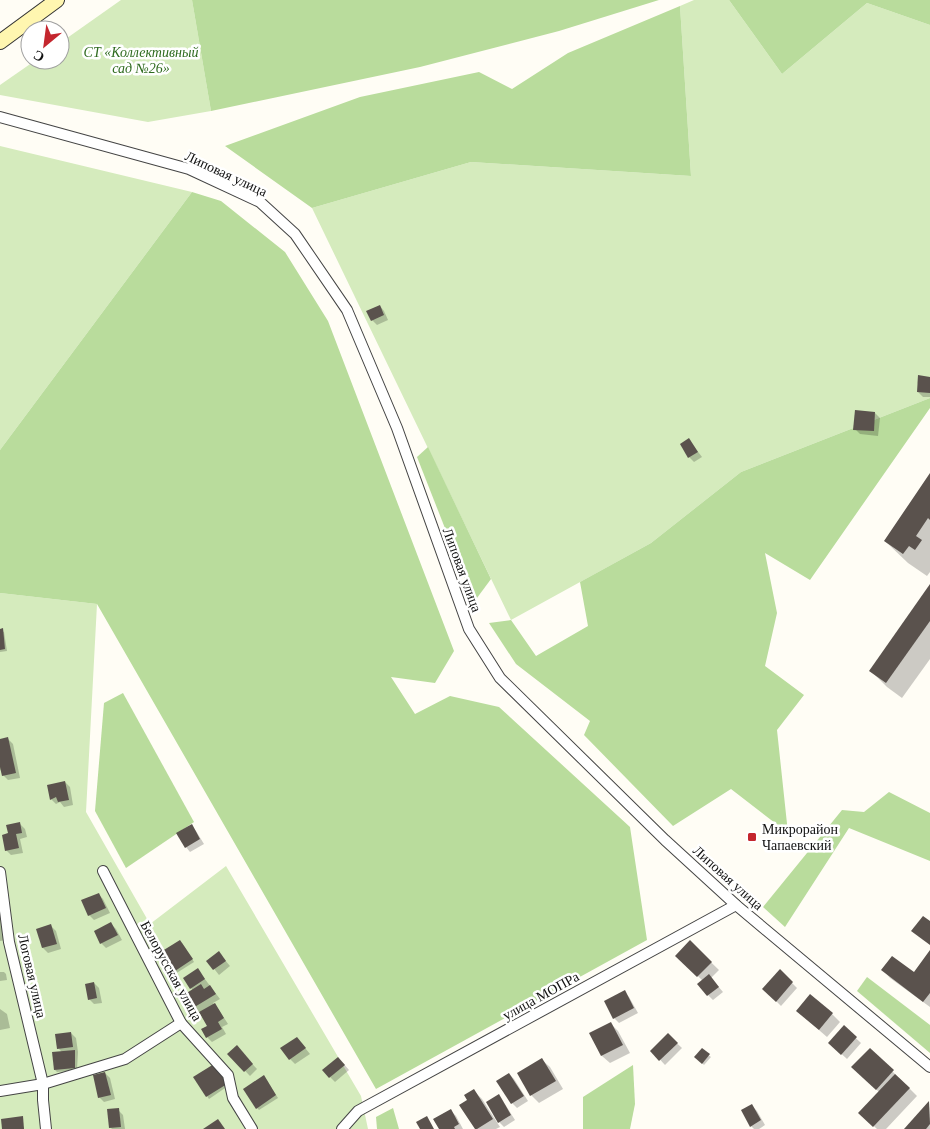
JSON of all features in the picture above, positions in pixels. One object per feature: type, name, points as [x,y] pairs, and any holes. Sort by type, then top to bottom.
[{"type":"main road","points":[[0,42],[57,0]]},
{"type":"street","name":"Липовая улица","points":[[0,117],[189,169],[260,202],[295,234],[347,310],[396,428],[469,630],[500,678],[665,840],[736,906],[930,1067]]},
{"type":"street","name":"Логовая улица","points":[[0,872],[4,944],[43,1084],[46,1129]]},
{"type":"street","name":"Белорусская улица","points":[[103,872],[181,1023],[228,1075],[233,1098],[252,1129]]},
{"type":"street","name":"улица МОПРа","points":[[342,1129],[358,1111],[736,906]]},
{"type":"street","points":[[0,1091],[43,1084],[125,1059],[181,1023]]},
{"type":"green space","name":"СТ «Коллективный сад №26»","points":[[121,0],[192,0],[211,111],[148,122],[0,95],[0,85],[22,70],[70,70],[70,36]]},
{"type":"green space","points":[[192,0],[659,0],[559,31],[420,67],[211,111]]},
{"type":"green space","points":[[694,0],[729,0],[782,74],[867,3],[930,25],[930,398],[741,472],[651,543],[511,620],[312,208],[471,162],[691,176],[680,6]]},
{"type":"green space","points":[[729,0],[930,0],[930,25],[867,3],[782,74]]},
{"type":"green space","points":[[680,6],[691,176],[471,162],[312,208],[225,146],[360,97],[479,72],[512,89],[568,53]]},
{"type":"green space","points":[[0,146],[192,192],[0,450]]},
{"type":"green space","points":[[192,192],[221,201],[285,252],[328,321],[454,651],[435,683],[391,677],[415,714],[450,696],[499,707],[630,827],[647,940],[376,1089],[97,604],[0,593],[0,450]]},
{"type":"green space","points":[[930,398],[930,408],[810,580],[765,553],[777,613],[765,666],[804,695],[777,730],[788,833],[731,789],[673,826],[584,735],[590,721],[516,664],[489,623],[511,620],[536,656],[588,626],[580,582],[651,543],[741,472]]},
{"type":"green space","points":[[428,447],[491,579],[474,602],[417,457]]},
{"type":"green space","points":[[0,593],[97,604],[86,812],[150,924],[226,866],[361,1096],[368,1129],[0,1129]]},
{"type":"green space","points":[[123,693],[194,822],[126,868],[95,811],[104,703]]},
{"type":"green space","points":[[889,792],[930,813],[930,861],[849,828],[785,927],[763,907],[842,810],[864,812]]},
{"type":"green space","points":[[867,977],[930,1025],[930,1053],[857,991]]},
{"type":"green space","points":[[633,1065],[635,1104],[630,1129],[583,1129],[583,1097]]},
{"type":"green space","points":[[393,1108],[399,1129],[377,1129],[376,1117]]},
{"type":"building","points":[[380,305],[384,315],[371,321],[366,311]]},
{"type":"building","points":[[918,375],[930,377],[930,393],[917,392]]},
{"type":"building","points":[[855,410],[875,412],[874,431],[853,430]]},
{"type":"building","points":[[689,438],[698,452],[688,458],[680,444]]},
{"type":"building","points":[[930,473],[930,520],[928,518],[916,536],[922,540],[915,550],[909,546],[903,554],[884,541]]},
{"type":"building","points":[[930,584],[930,621],[886,683],[869,671]]},
{"type":"building","points":[[3,628],[5,649],[0,650],[0,629]]},
{"type":"building","points":[[8,737],[16,773],[2,776],[0,767],[0,739]]},
{"type":"building","points":[[65,781],[69,800],[58,802],[56,797],[50,800],[47,785]]},
{"type":"building","points":[[20,822],[22,833],[16,834],[19,848],[5,851],[2,835],[8,833],[6,825]]},
{"type":"building","points":[[192,824],[200,839],[185,848],[176,833]]},
{"type":"building","points":[[99,893],[106,908],[88,916],[81,900]]},
{"type":"building","points":[[923,916],[930,921],[930,945],[911,931]]},
{"type":"building","points":[[111,922],[118,935],[100,944],[94,931]]},
{"type":"building","points":[[51,924],[57,944],[42,948],[36,929]]},
{"type":"building","points":[[180,940],[193,959],[172,973],[159,953]]},
{"type":"building","points":[[690,940],[712,962],[697,977],[675,956]]},
{"type":"building","points":[[930,950],[930,993],[923,1002],[881,970],[892,956],[914,972]]},
{"type":"building","points":[[219,951],[226,961],[213,970],[206,961]]},
{"type":"building","points":[[198,968],[205,979],[190,989],[183,978]]},
{"type":"building","points":[[780,969],[793,982],[776,1002],[762,989]]},
{"type":"building","points":[[709,974],[719,987],[707,996],[697,984]]},
{"type":"building","points":[[94,982],[97,998],[88,1000],[85,984]]},
{"type":"building","points":[[201,984],[204,989],[210,985],[216,994],[193,1008],[185,994]]},
{"type":"building","points":[[625,990],[634,1008],[613,1019],[604,1001]]},
{"type":"building","points":[[810,994],[833,1013],[819,1030],[796,1011]]},
{"type":"building","points":[[215,1003],[224,1018],[218,1022],[222,1029],[206,1038],[201,1029],[207,1026],[199,1012]]},
{"type":"building","points":[[611,1022],[623,1045],[601,1056],[589,1033]]},
{"type":"building","points":[[844,1025],[857,1037],[841,1055],[828,1043]]},
{"type":"building","points":[[71,1032],[73,1047],[57,1049],[55,1034]]},
{"type":"building","points":[[668,1033],[678,1043],[659,1061],[650,1051]]},
{"type":"building","points":[[297,1037],[306,1048],[289,1060],[280,1048]]},
{"type":"building","points":[[237,1045],[253,1064],[244,1072],[227,1054]]},
{"type":"building","points":[[702,1048],[710,1054],[702,1064],[694,1057]]},
{"type":"building","points":[[870,1048],[894,1070],[876,1090],[851,1067]]},
{"type":"building","points":[[75,1050],[75,1068],[54,1070],[52,1052]]},
{"type":"building","points":[[338,1057],[345,1065],[329,1078],[322,1070]]},
{"type":"building","points":[[542,1058],[556,1081],[530,1096],[517,1073]]},
{"type":"building","points":[[214,1064],[227,1084],[206,1097],[193,1077]]},
{"type":"building","points":[[105,1072],[111,1095],[98,1098],[93,1075]]},
{"type":"building","points":[[509,1073],[524,1096],[511,1104],[496,1081]]},
{"type":"building","points":[[895,1074],[910,1088],[873,1127],[858,1113]]},
{"type":"building","points":[[264,1075],[276,1095],[256,1109],[243,1089]]},
{"type":"building","points":[[474,1089],[493,1119],[477,1129],[475,1129],[459,1105],[467,1100],[464,1095]]},
{"type":"building","points":[[499,1094],[511,1115],[498,1123],[486,1102]]},
{"type":"building","points":[[929,1101],[930,1124],[926,1129],[904,1129]]},
{"type":"building","points":[[752,1104],[761,1120],[750,1127],[741,1110]]},
{"type":"building","points":[[119,1108],[121,1127],[109,1128],[107,1109]]},
{"type":"building","points":[[451,1109],[459,1124],[454,1127],[455,1129],[439,1129],[433,1119]]},
{"type":"building","points":[[23,1116],[24,1129],[2,1129],[1,1119]]},
{"type":"building","points":[[427,1116],[434,1129],[420,1129],[416,1122]]},
{"type":"building","points":[[218,1119],[225,1129],[203,1129]]},
{"type":"place","name":"Микрорайон Чапаевский","points":[[752,837]]}]
